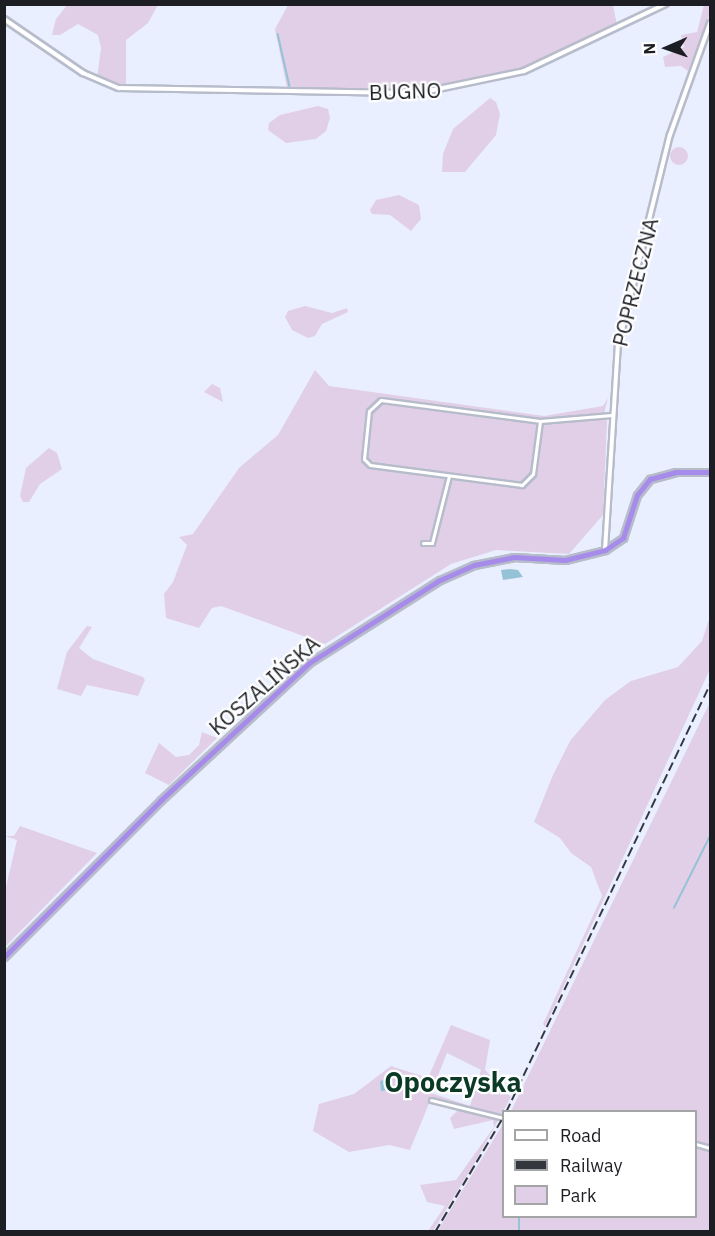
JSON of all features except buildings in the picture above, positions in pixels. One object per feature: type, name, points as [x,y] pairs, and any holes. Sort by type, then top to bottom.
[{"type":"highway","points":[[605,550],[622,538],[637,495],[650,479],[676,472],[711,472]]},
{"type":"highway","name":"KOSZALIŃSKA","points":[[4,957],[160,800],[309,663],[440,580],[474,565],[514,557],[565,560],[605,550]]},
{"type":"street","name":"BUGNO","points":[[4,19],[91,78],[126,88],[402,94],[445,90],[524,71],[666,4]]},
{"type":"street","name":"POPRZECZNA","points":[[605,550],[612,415],[619,341],[665,151],[711,23]]},
{"type":"street","points":[[540,421],[533,474],[527,482],[516,485],[365,462],[369,411],[375,403],[387,400],[540,421],[612,415]]},
{"type":"street","points":[[423,543],[432,543],[449,476]]},
{"type":"street","points":[[431,1100],[502,1118]]},
{"type":"green space","points":[[67,5],[158,5],[148,23],[126,40],[126,86],[97,78],[101,48],[98,35],[78,24],[60,35],[52,35],[56,19]]},
{"type":"green space","points":[[288,5],[613,5],[617,25],[510,74],[419,91],[287,88],[275,29]]},
{"type":"green space","points":[[704,5],[710,5],[709,16],[688,71],[681,66],[665,67],[663,57],[684,47],[681,35],[697,32]]},
{"type":"green space","points":[[490,98],[496,102],[500,114],[496,135],[465,172],[442,172],[443,154],[453,129]]},
{"type":"green space","points":[[318,106],[328,109],[330,118],[326,131],[316,139],[286,143],[268,130],[269,123],[280,115]]},
{"type":"green space","points":[[679,147],[685,150],[688,156],[685,162],[679,165],[673,162],[670,156],[673,150]]},
{"type":"green space","points":[[399,195],[419,205],[421,219],[411,231],[390,215],[372,214],[370,210],[376,200]]},
{"type":"green space","points":[[305,306],[332,313],[347,308],[348,312],[322,324],[315,336],[308,338],[292,330],[285,317],[288,311]]},
{"type":"green space","points":[[315,370],[329,386],[544,416],[603,406],[608,398],[603,418],[607,421],[603,515],[569,554],[496,550],[451,564],[325,644],[221,606],[212,608],[199,628],[166,618],[164,594],[173,582],[187,545],[179,537],[193,534],[239,468],[278,435]]},
{"type":"green space","points":[[212,384],[220,388],[223,402],[204,392]]},
{"type":"green space","points":[[49,448],[57,453],[62,469],[40,484],[29,502],[23,502],[20,496],[26,468]]},
{"type":"green space","points":[[710,616],[710,669],[545,1027],[543,1024],[602,896],[591,867],[571,853],[560,838],[534,822],[570,741],[605,700],[631,681],[678,667],[702,641]]},
{"type":"green space","points":[[87,626],[92,627],[79,648],[93,659],[143,677],[145,680],[138,696],[87,685],[81,696],[57,689],[67,652]]},
{"type":"green space","points":[[710,702],[710,1231],[437,1232],[502,1126],[502,1218],[697,1218],[697,1110],[511,1110]]},
{"type":"green space","points":[[202,732],[217,738],[169,785],[145,773],[159,743],[176,757],[189,755],[199,745]]},
{"type":"green space","points":[[20,826],[97,853],[5,947],[5,891],[17,840],[5,836],[14,836]]},
{"type":"green space","points":[[451,1025],[490,1040],[485,1070],[511,1097],[477,1159],[433,1231],[428,1231],[445,1206],[427,1202],[420,1185],[456,1180],[494,1127],[493,1120],[454,1129],[450,1118],[460,1108],[430,1101],[410,1150],[389,1145],[349,1152],[313,1131],[319,1104],[354,1094],[391,1066],[428,1078]],"holes":[[[447,1053],[481,1070],[470,1106],[431,1093]]]},
{"type":"water","points":[[501,570],[518,570],[523,577],[503,580]]},
{"type":"water","points":[[393,1078],[389,1090],[381,1091],[380,1081]]},
{"type":"waterway","points":[[278,34],[290,87]]},
{"type":"waterway","points":[[674,908],[710,836]]},
{"type":"waterway","points":[[519,1218],[519,1232]]},
{"type":"railway","points":[[507,1110],[710,685]]},
{"type":"railway","points":[[435,1232],[502,1119]]},
{"type":"district","name":"Opoczyska","points":[[453,1082]]}]
